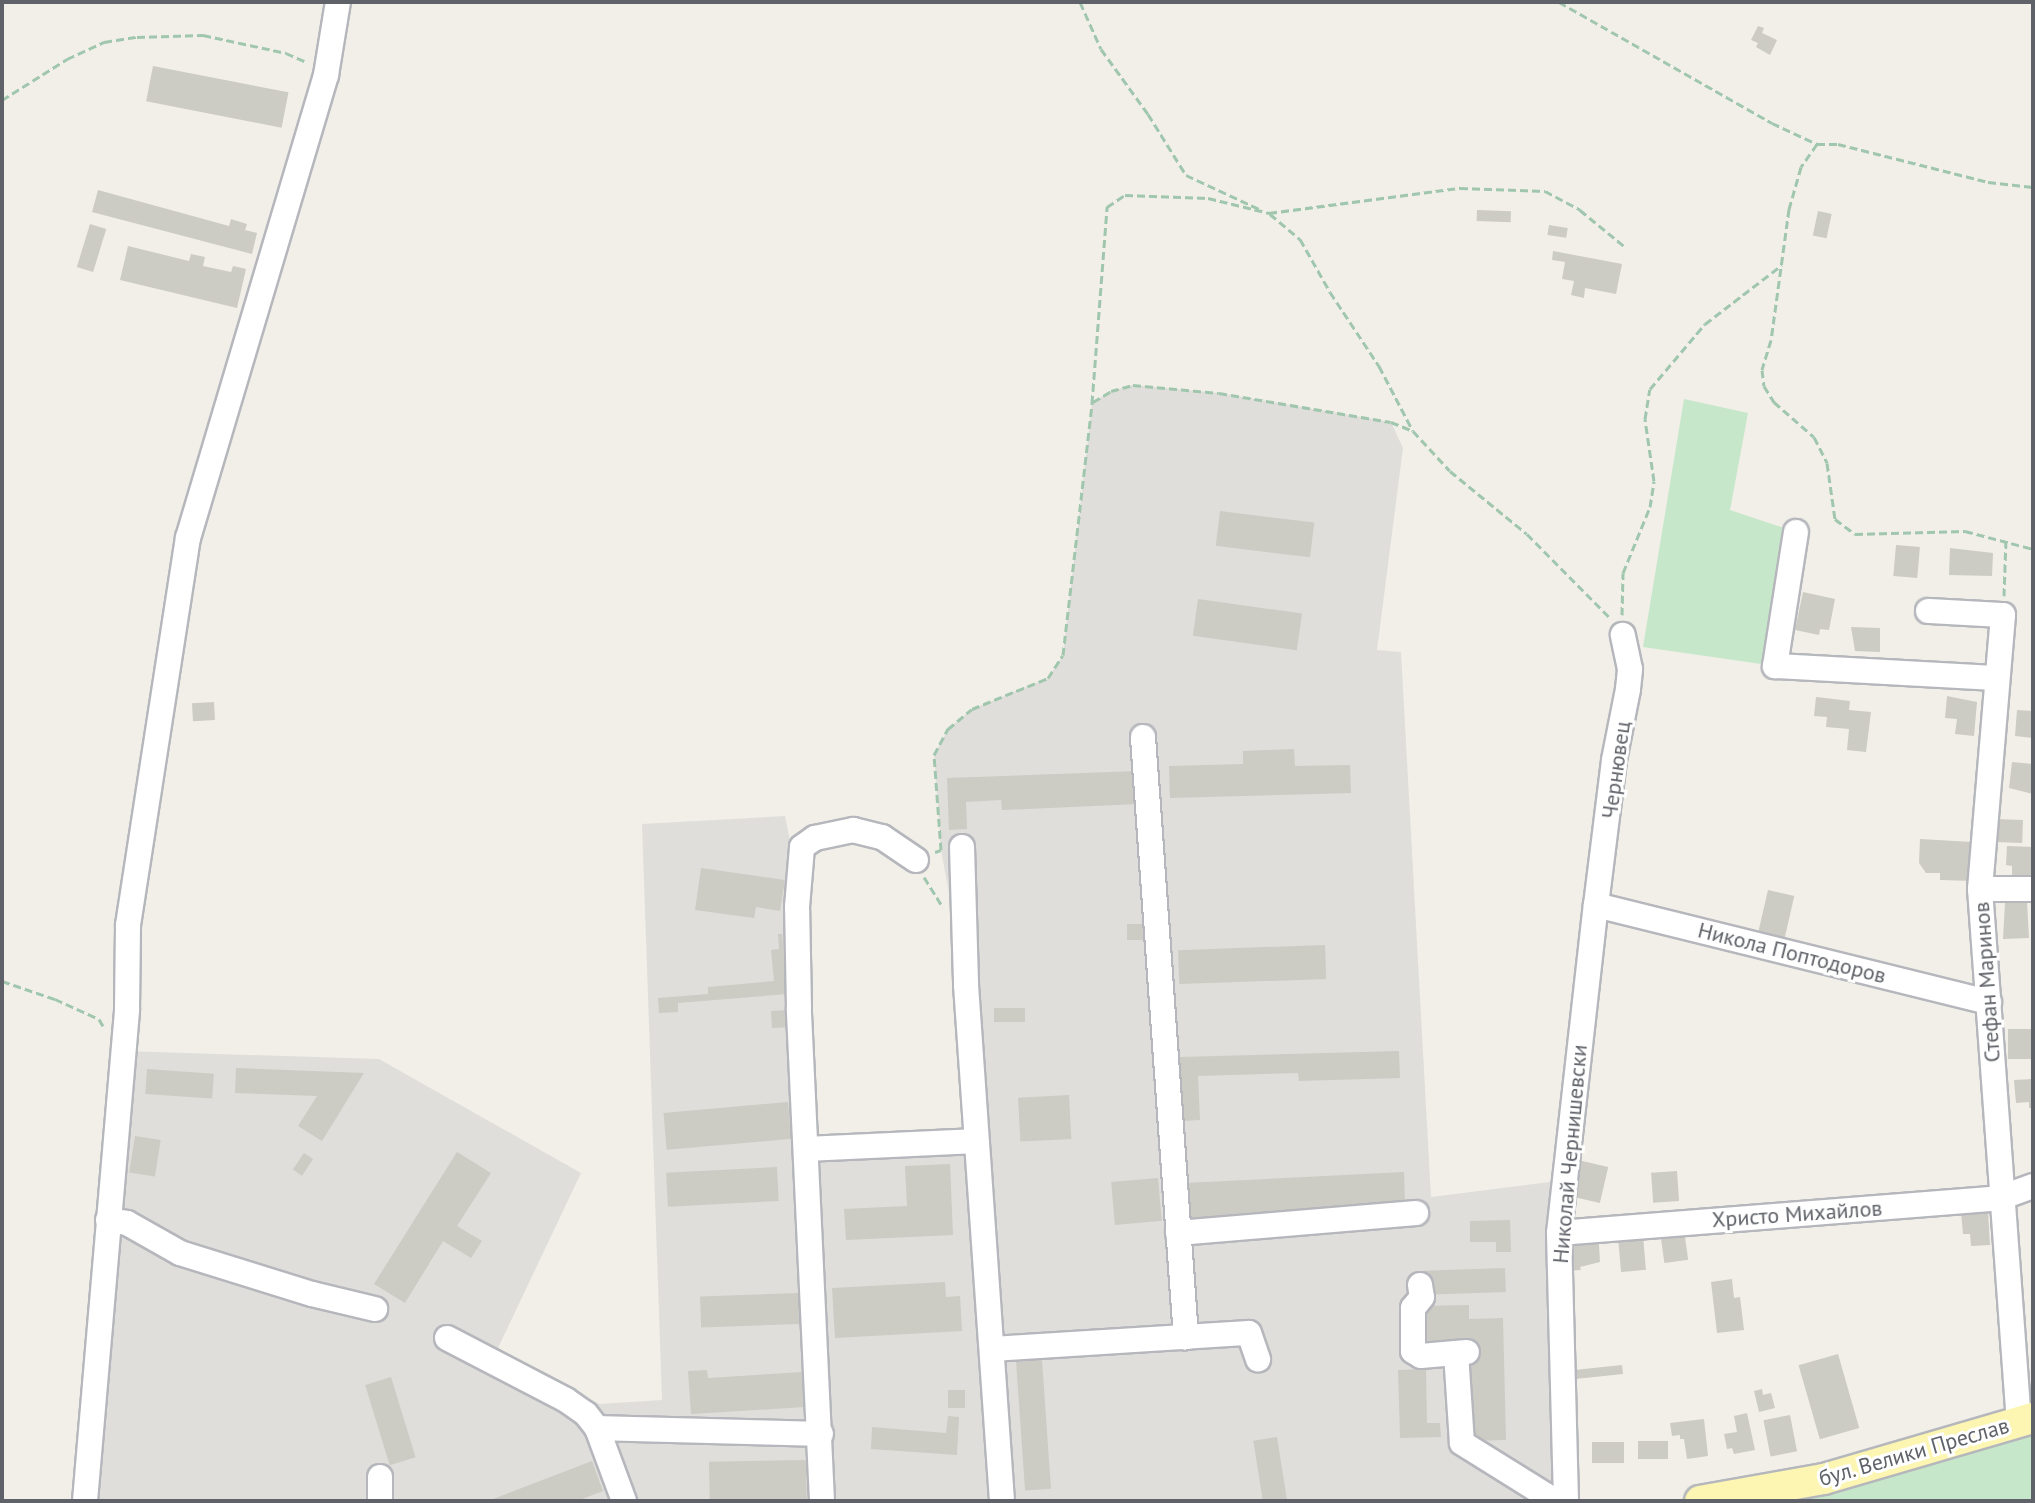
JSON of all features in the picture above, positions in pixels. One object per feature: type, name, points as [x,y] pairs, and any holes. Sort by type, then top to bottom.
[{"type":"main road","name":"бул. Велики Преслав","points":[[1700,1501],[1824,1479],[2026,1420]]},
{"type":"street","points":[[85,1501],[122,1051],[128,925],[188,538],[326,75],[338,2]]},
{"type":"street","points":[[1796,532],[1775,666],[1997,678]]},
{"type":"street","points":[[1928,611],[2003,615]]},
{"type":"street","name":"Стефан Маринов","points":[[2003,615],[1980,889],[2000,1198],[2026,1420]]},
{"type":"street","name":"Чернювец","points":[[1596,905],[1614,760],[1628,689],[1630,669],[1623,635]]},
{"type":"street","points":[[1143,737],[1186,1337]]},
{"type":"street","points":[[822,1501],[799,1008],[797,907],[802,847],[815,838],[853,830],[882,837],[916,860]]},
{"type":"street","points":[[962,847],[966,985],[1002,1501]]},
{"type":"street","points":[[1980,889],[2033,889]]},
{"type":"street","name":"Никола Поптодоров","points":[[1596,905],[1989,1002]]},
{"type":"street","name":"Николай Чернишевски","points":[[1566,1501],[1559,1233],[1596,905]]},
{"type":"street","points":[[807,1149],[976,1141]]},
{"type":"street","name":"Христо Михайлов","points":[[1559,1233],[2000,1198],[2033,1186]]},
{"type":"street","points":[[1178,1233],[1416,1213]]},
{"type":"street","points":[[108,1220],[127,1223],[180,1253],[312,1294],[375,1309]]},
{"type":"street","points":[[1420,1285],[1422,1297],[1413,1308],[1413,1351],[1421,1356],[1462,1352],[1462,1443],[1555,1501]]},
{"type":"street","points":[[992,1349],[1249,1333],[1258,1359]]},
{"type":"street","points":[[447,1338],[566,1400],[597,1428],[624,1501]]},
{"type":"street","points":[[597,1428],[821,1434]]},
{"type":"path","points":[[1080,2],[1101,49],[1148,114],[1186,175],[1269,213],[1300,239],[1330,292],[1379,366],[1413,431],[1450,471],[1527,534],[1623,635]]},
{"type":"path","points":[[1559,2],[1772,123],[1817,144],[1838,144],[1988,182],[2033,187]]},
{"type":"path","points":[[2,100],[67,59],[104,42],[169,34],[203,35],[286,53],[326,75]]},
{"type":"path","points":[[1817,144],[1801,167],[1789,209],[1771,340],[1762,370],[1764,386],[1774,402],[1814,437],[1827,463],[1835,519],[1855,534],[1965,531],[2006,539],[2033,549]]},
{"type":"path","points":[[948,914],[931,892],[916,860],[941,850],[934,755],[948,729],[972,709],[1048,678],[1063,655],[1092,403],[1107,207],[1125,195],[1208,198],[1269,213],[1460,188],[1545,191],[1580,210],[1624,246]]},
{"type":"path","points":[[1623,635],[1623,573],[1650,507],[1654,481],[1645,404],[1650,389],[1705,324],[1783,265]]},
{"type":"path","points":[[1092,403],[1111,391],[1133,385],[1219,393],[1391,422],[1413,431]]},
{"type":"path","points":[[2003,615],[2006,539]]},
{"type":"path","points":[[2,981],[99,1019],[122,1051]]},
{"type":"shaded area","points":[[1133,385],[1219,393],[1391,422],[1403,448],[1377,650],[1401,652],[1431,1197],[1565,1180],[1566,1501],[85,1501],[122,1051],[379,1059],[581,1173],[498,1348],[599,1404],[662,1400],[642,824],[785,816],[790,841],[802,847],[808,1149],[975,1141],[966,985],[941,850],[934,755],[948,729],[972,709],[1048,678],[1063,655],[1092,403],[1111,391]]},
{"type":"green space","points":[[1684,399],[1748,413],[1730,510],[1796,532],[1775,666],[1643,647]]},
{"type":"green space","points":[[2033,1418],[2033,1501],[1700,1501]]},
{"type":"building","points":[[1758,26],[1764,28],[1762,33],[1777,40],[1770,55],[1751,40]]},
{"type":"building","points":[[153,66],[288,92],[282,128],[146,101]]},
{"type":"building","points":[[98,190],[229,226],[231,219],[247,224],[245,230],[257,233],[252,254],[92,212]]},
{"type":"building","points":[[1477,210],[1511,211],[1511,222],[1477,221]]},
{"type":"building","points":[[1818,211],[1832,214],[1826,238],[1813,235]]},
{"type":"building","points":[[90,224],[106,229],[93,272],[77,267]]},
{"type":"building","points":[[1549,225],[1568,228],[1566,238],[1547,235]]},
{"type":"building","points":[[128,246],[189,261],[191,254],[205,257],[203,266],[231,272],[233,266],[246,269],[237,308],[120,280]]},
{"type":"building","points":[[1553,251],[1622,264],[1616,294],[1585,288],[1584,298],[1571,295],[1574,281],[1562,279],[1565,262],[1552,260]]},
{"type":"building","points":[[1220,511],[1314,523],[1310,557],[1216,546]]},
{"type":"building","points":[[1896,545],[1920,547],[1917,578],[1893,576]]},
{"type":"building","points":[[1950,548],[1993,553],[1992,576],[1949,575]]},
{"type":"building","points":[[1803,592],[1835,599],[1829,630],[1820,629],[1819,635],[1795,630]]},
{"type":"building","points":[[1198,599],[1302,614],[1297,650],[1193,636]]},
{"type":"building","points":[[1851,627],[1880,628],[1880,652],[1855,651]]},
{"type":"building","points":[[1947,696],[1977,702],[1974,736],[1955,734],[1957,719],[1945,718]]},
{"type":"building","points":[[1816,697],[1850,701],[1849,710],[1871,712],[1866,752],[1847,750],[1849,729],[1826,727],[1827,717],[1814,716]]},
{"type":"building","points":[[214,702],[215,720],[193,721],[192,703]]},
{"type":"building","points":[[2017,710],[2033,711],[2033,738],[2015,736]]},
{"type":"building","points":[[1294,749],[1295,766],[1350,765],[1351,793],[1170,798],[1169,766],[1243,764],[1243,751]]},
{"type":"building","points":[[2012,762],[2033,764],[2033,794],[2009,788]]},
{"type":"building","points":[[1138,771],[1139,804],[1002,810],[1001,800],[966,802],[967,829],[949,830],[947,778]]},
{"type":"building","points":[[1996,819],[2023,820],[2022,843],[1995,842]]},
{"type":"building","points":[[1920,839],[1972,842],[1974,881],[1940,880],[1940,873],[1926,873],[1919,863]]},
{"type":"building","points":[[2007,846],[2033,847],[2031,879],[2012,878],[2012,866],[2006,865]]},
{"type":"building","points":[[701,868],[785,880],[780,911],[756,907],[754,918],[695,910]]},
{"type":"building","points":[[1768,890],[1794,896],[1784,940],[1758,934]]},
{"type":"building","points":[[2027,902],[2029,938],[2003,939],[2005,903]]},
{"type":"building","points":[[1127,924],[1149,924],[1149,940],[1127,940]]},
{"type":"building","points":[[778,934],[782,934],[787,994],[678,1003],[678,1012],[659,1013],[658,998],[708,994],[708,987],[774,981],[771,950],[779,949]]},
{"type":"building","points":[[1325,945],[1326,979],[1179,984],[1178,950]]},
{"type":"building","points":[[994,1008],[1025,1008],[1025,1022],[994,1022]]},
{"type":"building","points":[[789,1010],[790,1027],[772,1028],[771,1011]]},
{"type":"building","points":[[2008,1029],[2033,1029],[2033,1059],[2008,1059]]},
{"type":"building","points":[[1399,1051],[1400,1078],[1299,1081],[1298,1073],[1198,1076],[1200,1120],[1182,1121],[1179,1057]]},
{"type":"building","points":[[236,1068],[364,1073],[322,1141],[298,1126],[317,1096],[235,1093]]},
{"type":"building","points":[[147,1069],[214,1074],[212,1099],[145,1094]]},
{"type":"building","points":[[2033,1079],[2033,1108],[2029,1108],[2029,1102],[2016,1103],[2014,1080]]},
{"type":"building","points":[[1069,1095],[1071,1139],[1020,1142],[1018,1098]]},
{"type":"building","points":[[788,1102],[791,1139],[667,1150],[663,1113]]},
{"type":"building","points":[[135,1136],[161,1140],[155,1177],[129,1173]]},
{"type":"building","points":[[457,1152],[491,1173],[457,1226],[482,1241],[471,1258],[443,1241],[405,1303],[374,1284]]},
{"type":"building","points":[[304,1153],[313,1159],[302,1176],[293,1170]]},
{"type":"building","points":[[1578,1160],[1608,1167],[1600,1203],[1570,1196]]},
{"type":"building","points":[[950,1164],[953,1235],[846,1240],[844,1209],[907,1206],[905,1166]]},
{"type":"building","points":[[777,1167],[779,1201],[668,1207],[666,1173]]},
{"type":"building","points":[[1677,1171],[1679,1201],[1653,1203],[1651,1173]]},
{"type":"building","points":[[1404,1172],[1405,1207],[1215,1216],[1215,1224],[1200,1225],[1199,1217],[1187,1218],[1185,1183]]},
{"type":"building","points":[[1158,1178],[1162,1221],[1115,1225],[1111,1182]]},
{"type":"building","points":[[1988,1211],[1990,1245],[1971,1246],[1970,1234],[1963,1234],[1961,1212]]},
{"type":"building","points":[[1510,1220],[1511,1252],[1496,1252],[1496,1242],[1470,1242],[1470,1221]]},
{"type":"building","points":[[1684,1230],[1688,1260],[1664,1263],[1660,1233]]},
{"type":"building","points":[[1643,1236],[1646,1270],[1621,1272],[1618,1238]]},
{"type":"building","points":[[1599,1244],[1600,1262],[1580,1267],[1581,1270],[1566,1271],[1564,1245]]},
{"type":"building","points":[[1505,1268],[1506,1292],[1425,1295],[1424,1271]]},
{"type":"building","points":[[1732,1279],[1734,1298],[1740,1297],[1744,1330],[1717,1333],[1711,1282]]},
{"type":"building","points":[[945,1282],[946,1297],[960,1296],[962,1331],[835,1338],[832,1288]]},
{"type":"building","points":[[799,1293],[800,1324],[701,1327],[700,1296]]},
{"type":"building","points":[[1469,1305],[1469,1319],[1503,1318],[1506,1440],[1470,1441],[1467,1344],[1417,1345],[1416,1306]]},
{"type":"building","points":[[1838,1354],[1859,1428],[1820,1439],[1799,1365]]},
{"type":"building","points":[[1042,1360],[1051,1489],[1025,1490],[1016,1362]]},
{"type":"building","points":[[1622,1365],[1623,1374],[1568,1380],[1567,1371]]},
{"type":"building","points":[[1426,1369],[1427,1423],[1440,1423],[1441,1437],[1400,1438],[1398,1370]]},
{"type":"building","points":[[707,1370],[708,1378],[803,1372],[805,1407],[691,1414],[688,1371]]},
{"type":"building","points":[[391,1377],[416,1457],[390,1465],[365,1385]]},
{"type":"building","points":[[1762,1389],[1763,1395],[1771,1393],[1775,1408],[1759,1412],[1754,1391]]},
{"type":"building","points":[[948,1390],[965,1390],[965,1408],[948,1408]]},
{"type":"building","points":[[1747,1413],[1755,1450],[1734,1454],[1732,1448],[1727,1449],[1724,1434],[1737,1432],[1734,1416]]},
{"type":"building","points":[[1790,1415],[1797,1451],[1771,1456],[1763,1420]]},
{"type":"building","points":[[948,1416],[959,1417],[957,1455],[871,1449],[872,1427],[946,1433]]},
{"type":"building","points":[[1704,1419],[1708,1456],[1687,1459],[1684,1439],[1680,1439],[1680,1435],[1672,1436],[1670,1423]]},
{"type":"building","points":[[1277,1437],[1287,1501],[1263,1501],[1253,1441]]},
{"type":"building","points":[[1638,1441],[1668,1441],[1668,1459],[1638,1459]]},
{"type":"building","points":[[1592,1442],[1624,1442],[1624,1463],[1592,1463]]},
{"type":"building","points":[[806,1460],[807,1501],[710,1501],[709,1462]]},
{"type":"building","points":[[592,1461],[603,1491],[577,1501],[488,1501]]}]
